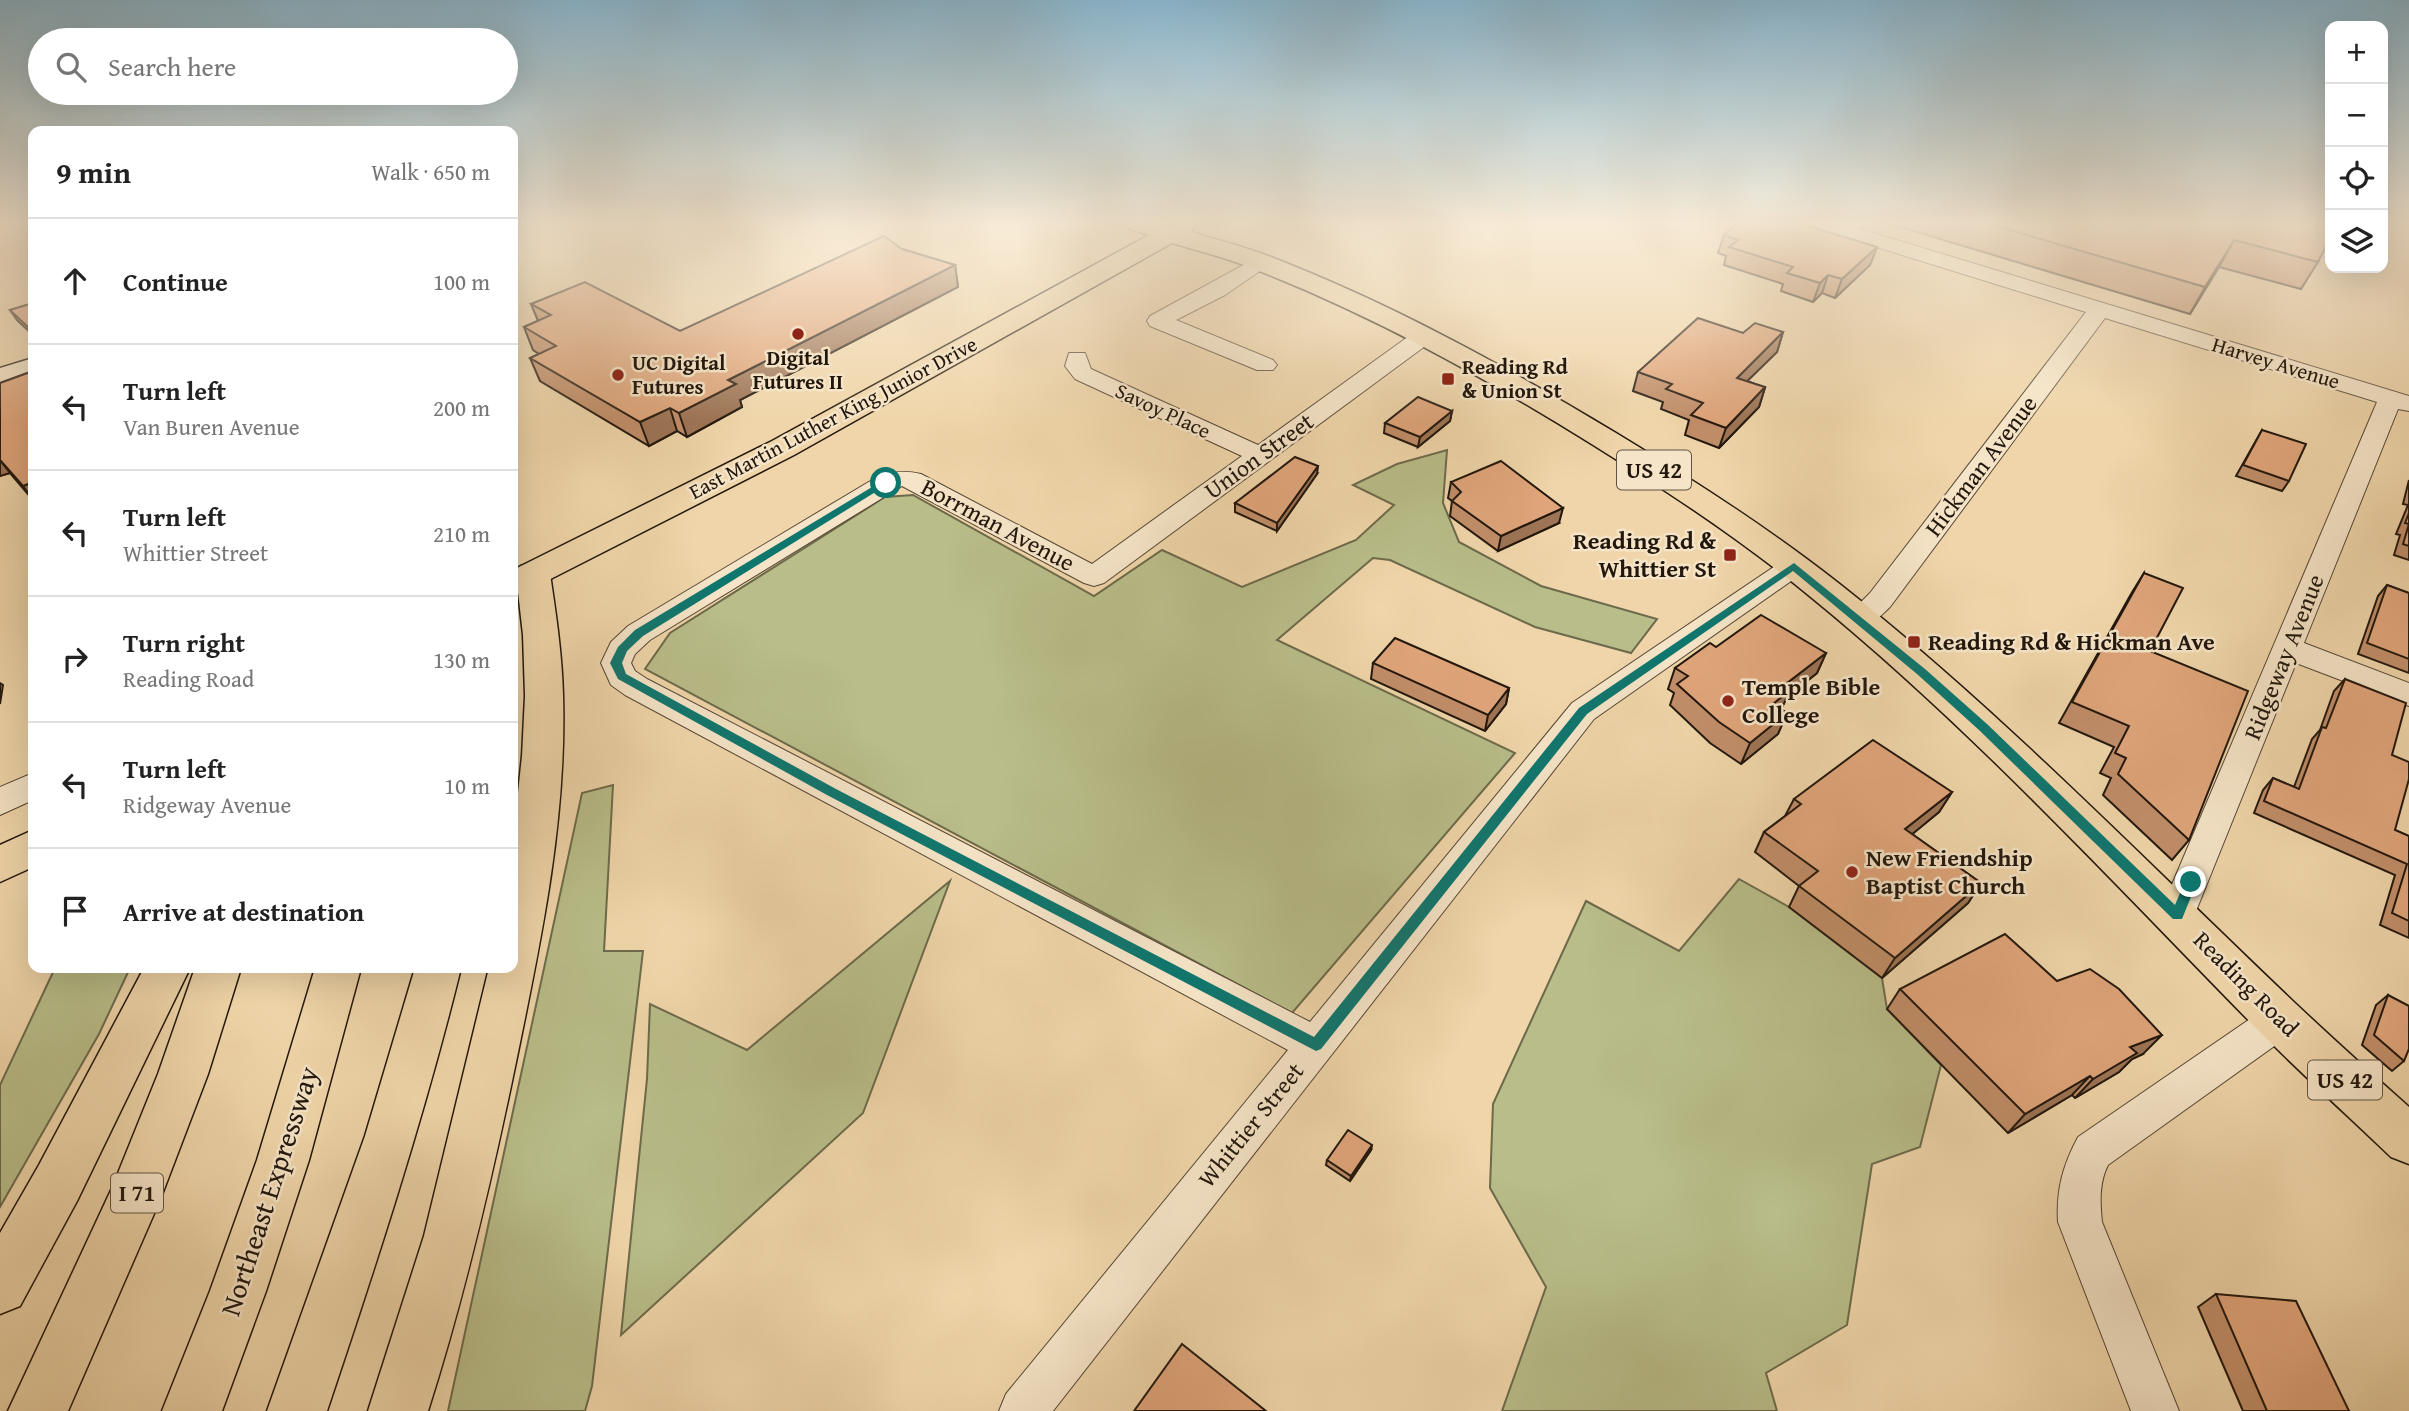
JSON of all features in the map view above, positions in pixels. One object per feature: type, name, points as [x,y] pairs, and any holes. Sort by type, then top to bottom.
[{"type":"main road","name":"East Martin Luther King Junior Drive","points":[[533,574],[783,448],[1069,290]]},
{"type":"main road","name":"Reading Road","points":[[1328,290],[1510,381],[1704,500],[1794,566],[1983,727],[2177,915],[2280,1020],[2409,1140]]},
{"type":"main road","points":[[518,945],[533,865],[542,748],[543,642],[533,574]]},
{"type":"main road","points":[[0,865],[28,850]]},
{"type":"main road","points":[[0,1286],[58,1184],[164,973]]},
{"type":"main road","name":"I 71","points":[[38,1411],[134,1200],[183,1074],[216,973]]},
{"type":"main road","name":"Northeast Expressway","points":[[192,1411],[238,1291],[283,1160],[337,973]]},
{"type":"main road","points":[[297,1411],[374,1191],[437,973]]},
{"type":"main road","points":[[398,1411],[450,1241],[512,973]]},
{"type":"street","points":[[1217,290],[1158,321],[1265,365]]},
{"type":"street","name":"Harvey Avenue","points":[[2037,290],[2400,401]]},
{"type":"street","name":"Hickman Avenue","points":[[1859,619],[1880,600],[2100,309]]},
{"type":"street","name":"Union Street","points":[[1094,577],[1424,336]]},
{"type":"street","name":"Savoy Place","points":[[1077,358],[1077,366],[1083,374],[1260,455]]},
{"type":"street","name":"Ridgeway Avenue","points":[[2177,915],[2288,648],[2400,401]]},
{"type":"street","name":"Borrman Avenue","points":[[1094,577],[912,480],[900,478],[886,483],[639,633],[622,649],[616,663],[622,677],[636,687],[1316,1045]]},
{"type":"street","name":"Whittier Street","points":[[1023,1411],[1583,711],[1794,566]]},
{"type":"street","points":[[2288,648],[2409,695]]},
{"type":"street","points":[[0,802],[28,788]]},
{"type":"street","points":[[2155,1411],[2080,1222],[2077,1194],[2082,1170],[2093,1151],[2280,1020]]},
{"type":"green space","points":[[1447,450],[1443,503],[1459,542],[1541,586],[1657,619],[1631,653],[1535,627],[1390,560],[1373,558],[1277,640],[1515,753],[1292,1013],[645,669],[670,633],[885,497],[913,495],[1094,596],[1162,550],[1242,587],[1356,540],[1394,505],[1353,485],[1397,464]]},
{"type":"green space","points":[[613,785],[604,951],[643,951],[592,1386],[585,1411],[448,1411],[582,793]]},
{"type":"green space","points":[[1739,879],[1789,907],[1882,978],[1887,1009],[1941,1065],[1920,1147],[1872,1164],[1847,1325],[1766,1373],[1777,1411],[1502,1411],[1546,1287],[1490,1188],[1493,1104],[1586,901],[1679,951]]},
{"type":"green space","points":[[950,881],[863,1113],[621,1335],[647,1079],[650,1004],[747,1050]]},
{"type":"green space","points":[[53,973],[128,973],[99,1034],[0,1207],[0,1085]]},
{"type":"building","points":[[566,290],[600,290],[680,331],[768,290],[906,290],[728,380],[736,384],[679,413],[670,408],[640,422],[530,358],[556,346],[524,327],[551,315],[531,304]]},
{"type":"building","points":[[28,305],[28,327],[10,310]]},
{"type":"building","points":[[1698,318],[1743,333],[1755,323],[1783,332],[1737,378],[1765,387],[1726,428],[1691,415],[1703,403],[1666,389],[1672,384],[1638,372]]},
{"type":"building","points":[[28,373],[28,484],[23,486],[0,460],[0,383]]},
{"type":"building","points":[[1418,397],[1452,411],[1420,437],[1385,423]]},
{"type":"building","points":[[2262,430],[2306,444],[2289,481],[2243,465]]},
{"type":"building","points":[[1295,457],[1318,466],[1277,523],[1235,503]]},
{"type":"building","points":[[1501,461],[1563,508],[1501,536],[1452,501],[1461,492],[1451,482]]},
{"type":"building","points":[[2409,524],[2409,546],[2403,544]]},
{"type":"building","points":[[2144,573],[2183,588],[2150,651],[2248,691],[2189,840],[2118,774],[2126,758],[2115,753],[2129,726],[2072,702]]},
{"type":"building","points":[[2387,585],[2409,593],[2409,659],[2367,643]]},
{"type":"building","name":"Temple Bible College","points":[[1761,615],[1826,653],[1782,687],[1789,691],[1773,704],[1787,713],[1750,743],[1719,722],[1677,684],[1688,676],[1675,668],[1710,643],[1716,647]]},
{"type":"building","points":[[1395,638],[1509,688],[1488,715],[1373,663]]},
{"type":"building","points":[[2345,679],[2406,703],[2392,755],[2409,762],[2409,779],[2395,830],[2409,836],[2409,921],[2392,913],[2407,864],[2264,801],[2273,778],[2299,789],[2322,727],[2326,728]]},
{"type":"building","name":"New Friendship Baptist Church","points":[[1873,740],[1952,792],[1905,829],[1981,883],[1895,958],[1799,886],[1818,871],[1764,832],[1801,804],[1794,799]]},
{"type":"building","points":[[2005,934],[2057,981],[2090,969],[2119,989],[2162,1035],[2130,1047],[2137,1053],[2093,1079],[2090,1076],[2025,1114],[1900,989]]},
{"type":"building","points":[[2388,995],[2409,1006],[2409,1049],[2404,1061],[2374,1035]]},
{"type":"building","points":[[1348,1130],[1372,1145],[1351,1176],[1327,1160]]},
{"type":"building","points":[[2216,1294],[2296,1301],[2349,1411],[2267,1411]]},
{"type":"building","points":[[1182,1344],[1266,1411],[1134,1411]]},
{"type":"place","name":"Digital Futures II","points":[[798,334]]},
{"type":"place","name":"UC Digital Futures","points":[[618,375]]},
{"type":"place","name":"Reading Rd & Union St","points":[[1448,379]]},
{"type":"place","name":"Reading Rd & Whittier St","points":[[1730,555]]},
{"type":"place","name":"Reading Rd & Hickman Ave","points":[[1914,642]]},
{"type":"place","name":"Temple Bible College","points":[[1728,701]]},
{"type":"place","name":"New Friendship Baptist Church","points":[[1852,872]]},
{"type":"route","points":[[886,483],[639,633],[622,649],[616,663],[622,677],[832,792],[1316,1045],[1583,711],[1794,566],[1921,671],[1983,727],[2177,915],[2191,882]]}]
